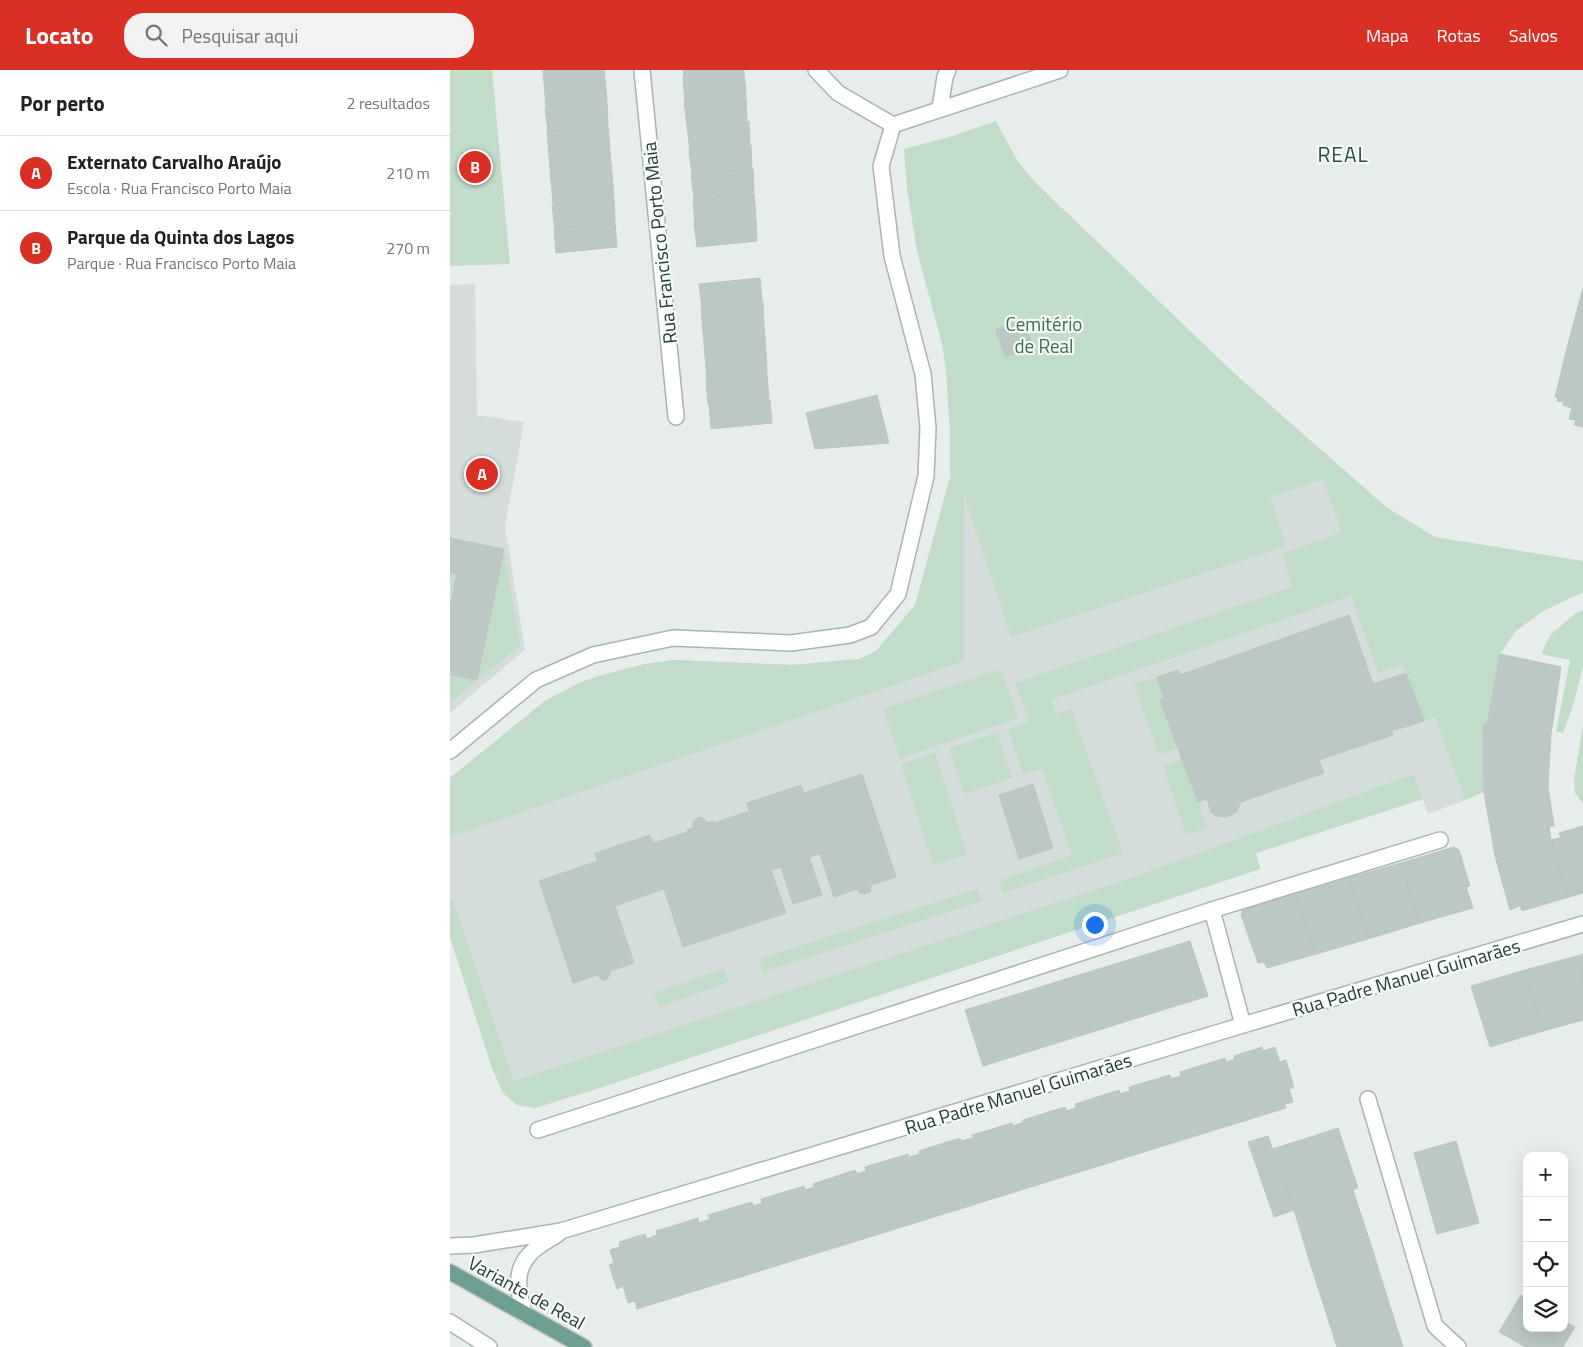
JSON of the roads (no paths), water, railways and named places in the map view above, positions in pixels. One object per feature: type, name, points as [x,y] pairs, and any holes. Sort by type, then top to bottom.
[{"type":"main road","name":"Variante de Real","points":[[450,1272],[584,1347]]},
{"type":"street","name":"Rua Francisco Porto Maia","points":[[642,70],[676,417]]},
{"type":"street","points":[[816,70],[838,93],[893,125]]},
{"type":"street","points":[[940,108],[948,70]]},
{"type":"street","points":[[893,125],[1060,70]]},
{"type":"street","points":[[450,751],[536,680],[593,655],[672,638],[791,643],[850,635],[871,627],[898,594],[926,476],[928,428],[923,374],[892,256],[881,166],[893,125]]},
{"type":"street","points":[[538,1130],[1212,910],[1440,840]]},
{"type":"street","points":[[1212,910],[1243,1025]]},
{"type":"street","name":"Rua Padre Manuel Guimarães","points":[[450,1246],[474,1245],[561,1231],[1583,924]]},
{"type":"street","points":[[1368,1099],[1435,1326],[1458,1347]]},
{"type":"street","points":[[524,1314],[519,1292],[519,1272],[529,1255],[561,1231]]},
{"type":"street","points":[[450,1322],[489,1347]]},
{"type":"place","name":"Parque da Quinta dos Lagos","points":[[475,167]]},
{"type":"place","name":"Externato Carvalho Araújo","points":[[482,474]]},
{"type":"district","name":"REAL","points":[[1343,154]]},
{"type":"park label","name":"Cemitério de Real","points":[[1044,334]]}]
